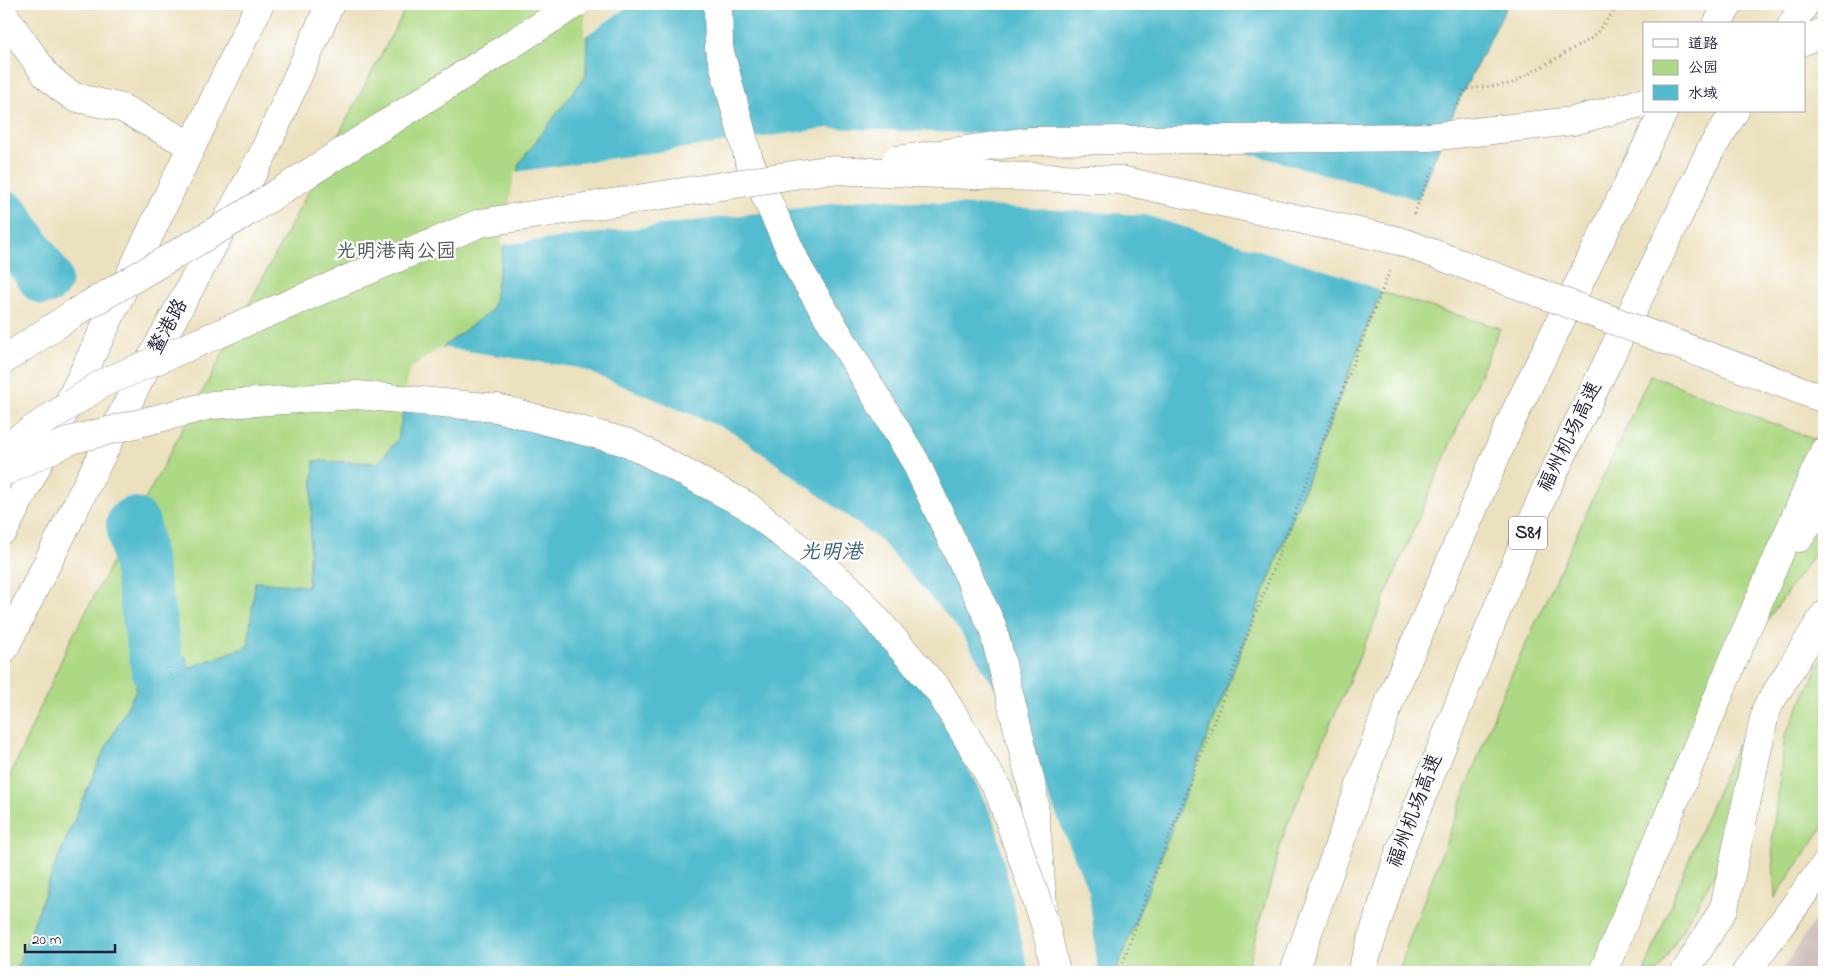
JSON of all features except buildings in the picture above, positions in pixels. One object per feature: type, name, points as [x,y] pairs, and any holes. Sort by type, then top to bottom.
[{"type":"main road","points":[[4,530],[59,423],[260,4]]},
{"type":"main road","name":"鳌港路","points":[[4,649],[140,380],[262,156],[330,4]]},
{"type":"main road","points":[[4,360],[76,312],[238,218],[575,4]]},
{"type":"main road","points":[[718,4],[719,48],[748,160],[800,269],[916,461],[993,628],[1034,791],[1045,924]]},
{"type":"main road","points":[[1718,22],[1729,4]]},
{"type":"main road","points":[[1793,22],[1805,4]]},
{"type":"main road","points":[[4,15],[46,75],[61,88],[74,97],[122,108],[192,146]]},
{"type":"main road","points":[[1806,40],[1824,31]]},
{"type":"main road","points":[[4,448],[103,383],[480,223],[1029,141],[1429,137],[1573,121],[1643,102]]},
{"type":"main road","points":[[1294,972],[1391,698],[1513,417],[1664,112]]},
{"type":"main road","name":"福州机场高速","points":[[1360,972],[1400,851],[1543,495],[1710,151],[1734,112]]},
{"type":"main road","points":[[826,170],[1120,180],[1400,241],[1824,398]]},
{"type":"main road","points":[[4,472],[71,440],[212,404],[358,395],[497,408],[629,443],[746,505],[850,589],[939,691],[999,791],[1045,924],[1056,972]]},
{"type":"main road","points":[[1603,972],[1741,642],[1824,451]]},
{"type":"main road","points":[[1741,642],[1781,565],[1824,502]]},
{"type":"main road","points":[[1684,972],[1724,908],[1766,709],[1824,615]]},
{"type":"main road","points":[[1746,972],[1824,866]]},
{"type":"path","points":[[1457,107],[1465,89],[1511,84],[1592,38],[1620,4]]},
{"type":"path","points":[[1413,215],[1435,161]]},
{"type":"path","points":[[1120,972],[1153,878],[1350,369],[1395,260]]},
{"type":"shaded area","points":[[1824,908],[1824,972],[1781,972],[1820,912]]},
{"type":"green space","name":"光明港南公园","points":[[408,4],[588,4],[586,75],[519,164],[492,310],[411,371],[398,439],[378,463],[314,461],[308,586],[248,646],[189,668],[185,656],[138,671],[136,690],[98,764],[54,868],[16,972],[4,972],[4,790],[68,645]]},
{"type":"green space","points":[[1381,292],[1500,328],[1284,833],[1246,972],[1116,972]]},
{"type":"green space","points":[[1650,375],[1810,438],[1824,440],[1824,540],[1707,706],[1594,972],[1399,972],[1407,945],[1499,702]]},
{"type":"green space","points":[[1824,654],[1824,825],[1775,898],[1772,838],[1785,736]]},
{"type":"green space","points":[[1737,745],[1722,861],[1658,972],[1644,972],[1703,824]]},
{"type":"water","name":"光明港","points":[[588,4],[1508,4],[1458,102],[1400,241],[1116,972],[16,972],[54,868],[98,764],[136,690],[138,670],[185,656],[189,668],[248,646],[255,582],[308,586],[314,461],[378,463],[398,439],[411,371],[492,310],[519,164],[586,75]]},
{"type":"pier","points":[[586,4],[632,4],[584,37]]},
{"type":"pier","points":[[828,128],[1205,142],[1420,200],[1383,292],[1344,276],[1145,215],[871,199],[501,245],[515,172]]},
{"type":"pier","points":[[440,347],[579,368],[733,432],[881,541],[960,631],[1022,733],[1089,892],[1098,972],[1029,972],[995,822],[925,681],[801,555],[689,476],[554,427],[401,410],[409,370]]},
{"type":"waterway","points":[[4,217],[45,278]]},
{"type":"waterway","points":[[133,524],[158,670],[189,732]]}]
